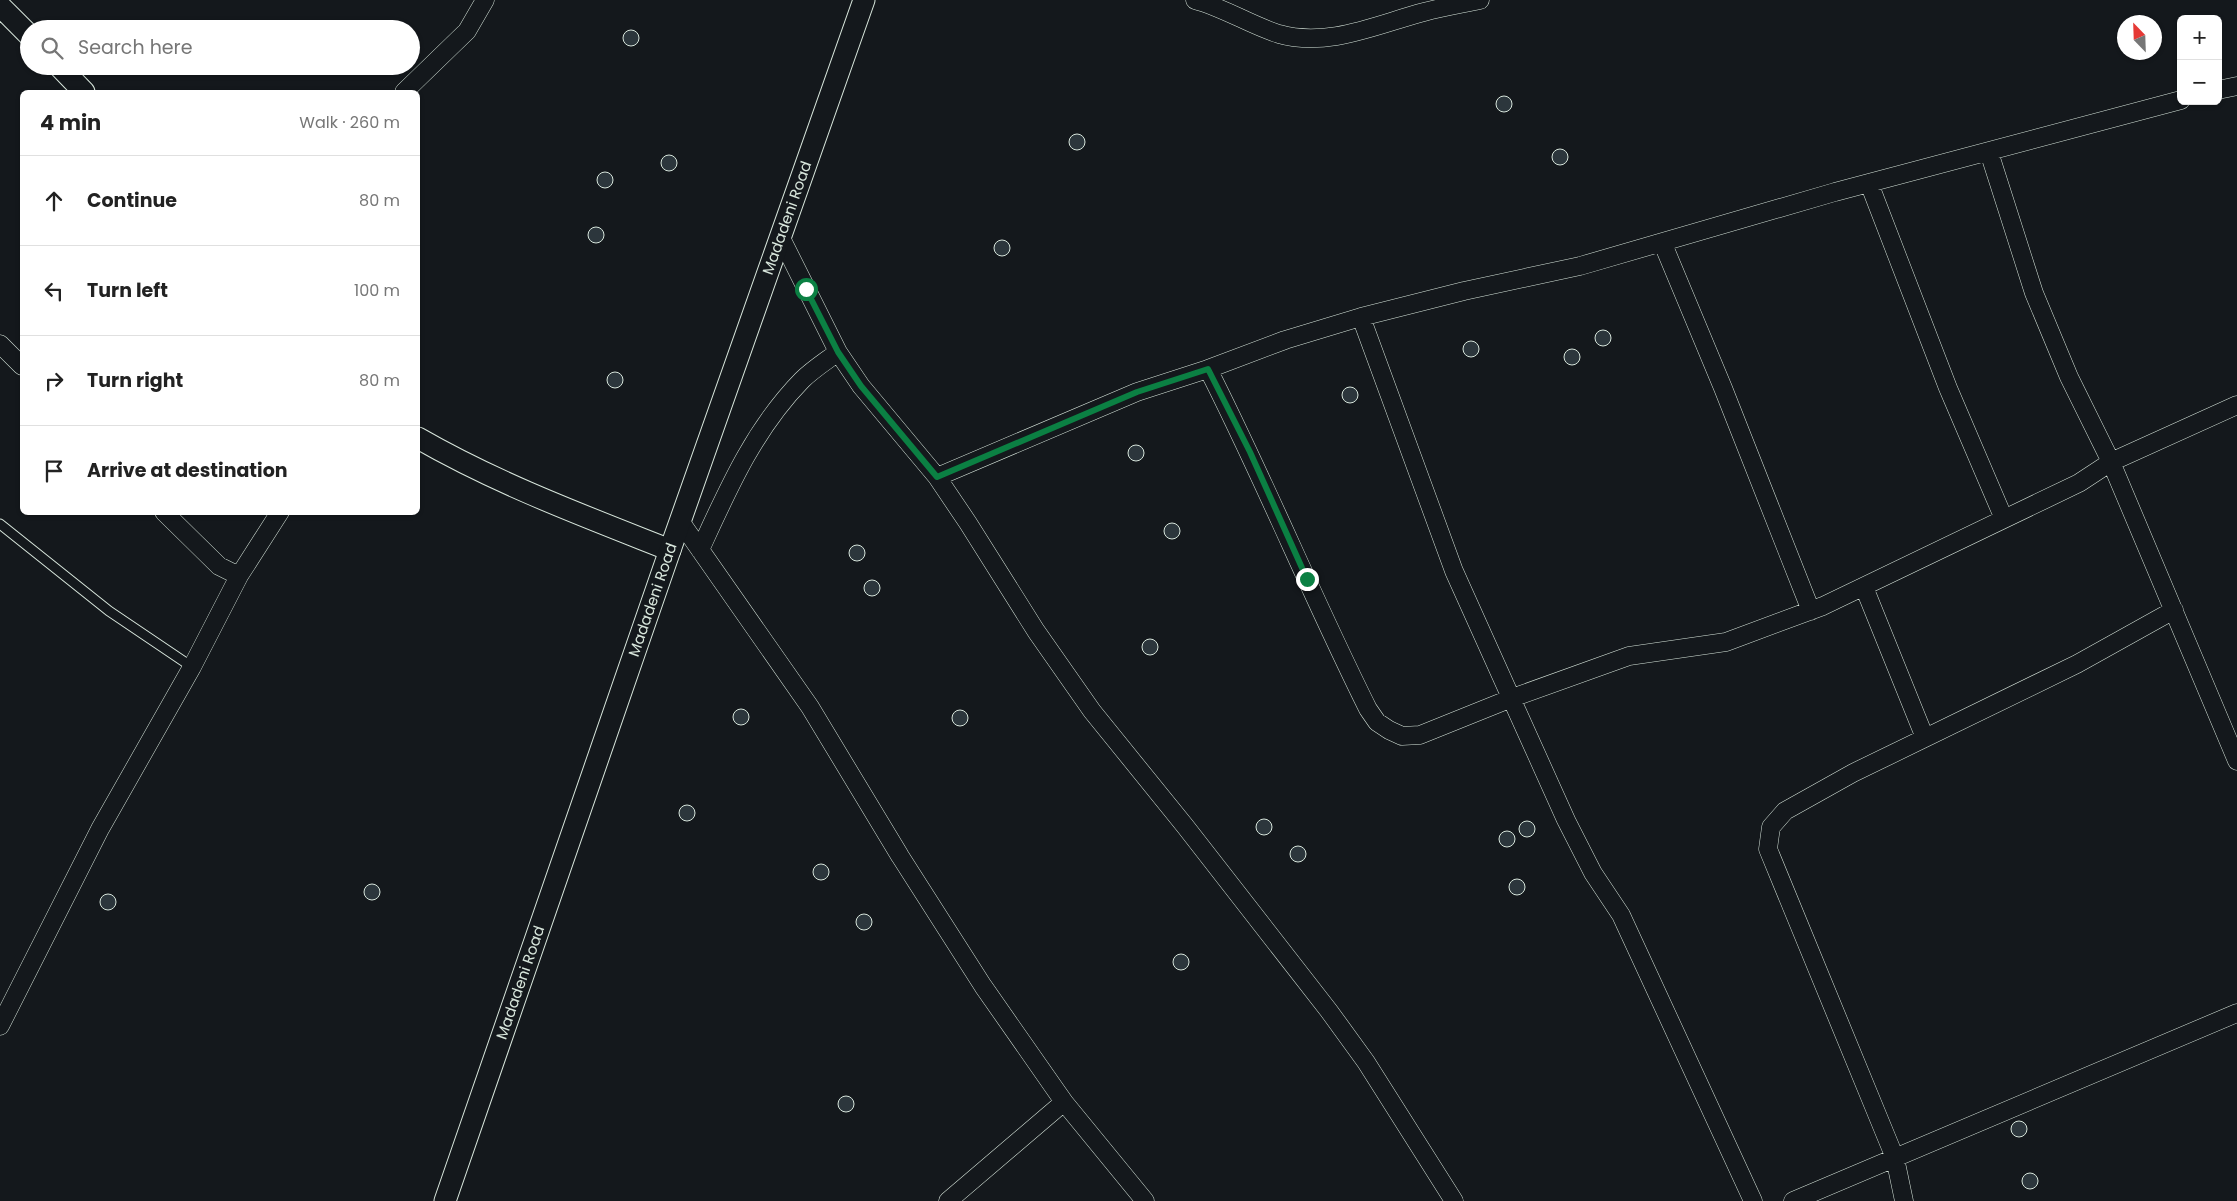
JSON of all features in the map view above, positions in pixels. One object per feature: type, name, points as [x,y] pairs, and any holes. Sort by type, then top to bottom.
[{"type":"street","points":[[406,90],[466,32],[485,0]]},
{"type":"street","name":"Madadeni Road","points":[[445,1201],[680,521],[864,0]]},
{"type":"street","points":[[1195,0],[1213,5],[1279,34],[1306,38],[1339,37],[1424,6],[1480,0]]},
{"type":"street","points":[[0,6],[20,26]]},
{"type":"street","points":[[68,75],[82,90]]},
{"type":"street","points":[[2222,89],[2237,86]]},
{"type":"street","points":[[937,477],[1129,395],[1208,369],[1285,340],[1361,317],[1464,291],[1580,266],[1663,244],[1869,183],[2177,101]]},
{"type":"street","points":[[1988,152],[2034,293],[2069,377],[2111,462],[2237,761]]},
{"type":"street","points":[[1869,183],[1948,388],[2004,519]]},
{"type":"street","points":[[780,236],[838,352],[861,386],[937,477],[1061,667],[1092,711],[1330,1011],[1371,1069],[1454,1201]]},
{"type":"street","points":[[1663,244],[1723,388],[1811,611]]},
{"type":"street","points":[[1361,317],[1454,571],[1566,820],[1593,873],[1621,915],[1753,1201]]},
{"type":"street","points":[[0,344],[20,364]]},
{"type":"street","points":[[700,550],[737,470],[758,434],[803,379],[838,352]]},
{"type":"street","points":[[1208,369],[1258,469],[1357,686],[1377,722],[1402,736],[1420,735],[1512,698],[1629,656],[1726,642],[1811,611],[2080,483],[2111,462],[2237,405]]},
{"type":"street","points":[[420,439],[445,454],[553,504],[670,550]]},
{"type":"street","points":[[167,515],[219,566],[239,576]]},
{"type":"street","points":[[0,1026],[100,829],[192,667],[239,576],[278,515]]},
{"type":"street","points":[[680,521],[810,707],[900,856],[983,986],[1064,1102],[1146,1201]]},
{"type":"street","points":[[1864,587],[1926,738]]},
{"type":"street","points":[[1904,1201],[1895,1158],[1771,859],[1768,838],[1771,828],[1785,811],[1852,773],[2077,664],[2174,610]]},
{"type":"street","points":[[1793,1201],[2237,1013]]},
{"type":"street","points":[[948,1201],[1064,1102]]},
{"type":"lane","points":[[0,524],[109,612],[192,667]]},
{"type":"building","points":[[631,30],[637,32],[639,38],[637,44],[631,46],[625,44],[623,38],[625,32]]},
{"type":"building","points":[[1504,96],[1510,98],[1512,104],[1510,110],[1504,112],[1498,110],[1496,104],[1498,98]]},
{"type":"building","points":[[1077,134],[1083,136],[1085,142],[1083,148],[1077,150],[1071,148],[1069,142],[1071,136]]},
{"type":"building","points":[[1560,149],[1566,151],[1568,157],[1566,163],[1560,165],[1554,163],[1552,157],[1554,151]]},
{"type":"building","points":[[669,155],[675,157],[677,163],[675,169],[669,171],[663,169],[661,163],[663,157]]},
{"type":"building","points":[[605,172],[611,174],[613,180],[611,186],[605,188],[599,186],[597,180],[599,174]]},
{"type":"building","points":[[596,227],[602,229],[604,235],[602,241],[596,243],[590,241],[588,235],[590,229]]},
{"type":"building","points":[[1002,240],[1008,242],[1010,248],[1008,254],[1002,256],[996,254],[994,248],[996,242]]},
{"type":"building","points":[[1603,330],[1609,332],[1611,338],[1609,344],[1603,346],[1597,344],[1595,338],[1597,332]]},
{"type":"building","points":[[1471,341],[1477,343],[1479,349],[1477,355],[1471,357],[1465,355],[1463,349],[1465,343]]},
{"type":"building","points":[[1572,349],[1578,351],[1580,357],[1578,363],[1572,365],[1566,363],[1564,357],[1566,351]]},
{"type":"building","points":[[615,372],[621,374],[623,380],[621,386],[615,388],[609,386],[607,380],[609,374]]},
{"type":"building","points":[[1350,387],[1356,389],[1358,395],[1356,401],[1350,403],[1344,401],[1342,395],[1344,389]]},
{"type":"building","points":[[1136,445],[1142,447],[1144,453],[1142,459],[1136,461],[1130,459],[1128,453],[1130,447]]},
{"type":"building","points":[[1172,523],[1178,525],[1180,531],[1178,537],[1172,539],[1166,537],[1164,531],[1166,525]]},
{"type":"building","points":[[857,545],[863,547],[865,553],[863,559],[857,561],[851,559],[849,553],[851,547]]},
{"type":"building","points":[[872,580],[878,582],[880,588],[878,594],[872,596],[866,594],[864,588],[866,582]]},
{"type":"building","points":[[1150,639],[1156,641],[1158,647],[1156,653],[1150,655],[1144,653],[1142,647],[1144,641]]},
{"type":"building","points":[[741,709],[747,711],[749,717],[747,723],[741,725],[735,723],[733,717],[735,711]]},
{"type":"building","points":[[960,710],[966,712],[968,718],[966,724],[960,726],[954,724],[952,718],[954,712]]},
{"type":"building","points":[[687,805],[693,807],[695,813],[693,819],[687,821],[681,819],[679,813],[681,807]]},
{"type":"building","points":[[1264,819],[1270,821],[1272,827],[1270,833],[1264,835],[1258,833],[1256,827],[1258,821]]},
{"type":"building","points":[[1527,821],[1533,823],[1535,829],[1533,835],[1527,837],[1521,835],[1519,829],[1521,823]]},
{"type":"building","points":[[1507,831],[1513,833],[1515,839],[1513,845],[1507,847],[1501,845],[1499,839],[1501,833]]},
{"type":"building","points":[[1298,846],[1304,848],[1306,854],[1304,860],[1298,862],[1292,860],[1290,854],[1292,848]]},
{"type":"building","points":[[821,864],[827,866],[829,872],[827,878],[821,880],[815,878],[813,872],[815,866]]},
{"type":"building","points":[[1517,879],[1523,881],[1525,887],[1523,893],[1517,895],[1511,893],[1509,887],[1511,881]]},
{"type":"building","points":[[372,884],[378,886],[380,892],[378,898],[372,900],[366,898],[364,892],[366,886]]},
{"type":"building","points":[[108,894],[114,896],[116,902],[114,908],[108,910],[102,908],[100,902],[102,896]]},
{"type":"building","points":[[864,914],[870,916],[872,922],[870,928],[864,930],[858,928],[856,922],[858,916]]},
{"type":"building","points":[[1181,954],[1187,956],[1189,962],[1187,968],[1181,970],[1175,968],[1173,962],[1175,956]]},
{"type":"building","points":[[846,1096],[852,1098],[854,1104],[852,1110],[846,1112],[840,1110],[838,1104],[840,1098]]},
{"type":"building","points":[[2019,1121],[2025,1123],[2027,1129],[2025,1135],[2019,1137],[2013,1135],[2011,1129],[2013,1123]]},
{"type":"building","points":[[2030,1173],[2036,1175],[2038,1181],[2036,1187],[2030,1189],[2024,1187],[2022,1181],[2024,1175]]},
{"type":"route","points":[[806,289],[838,352],[861,386],[937,477],[1137,392],[1208,369],[1250,452],[1307,579]]}]
